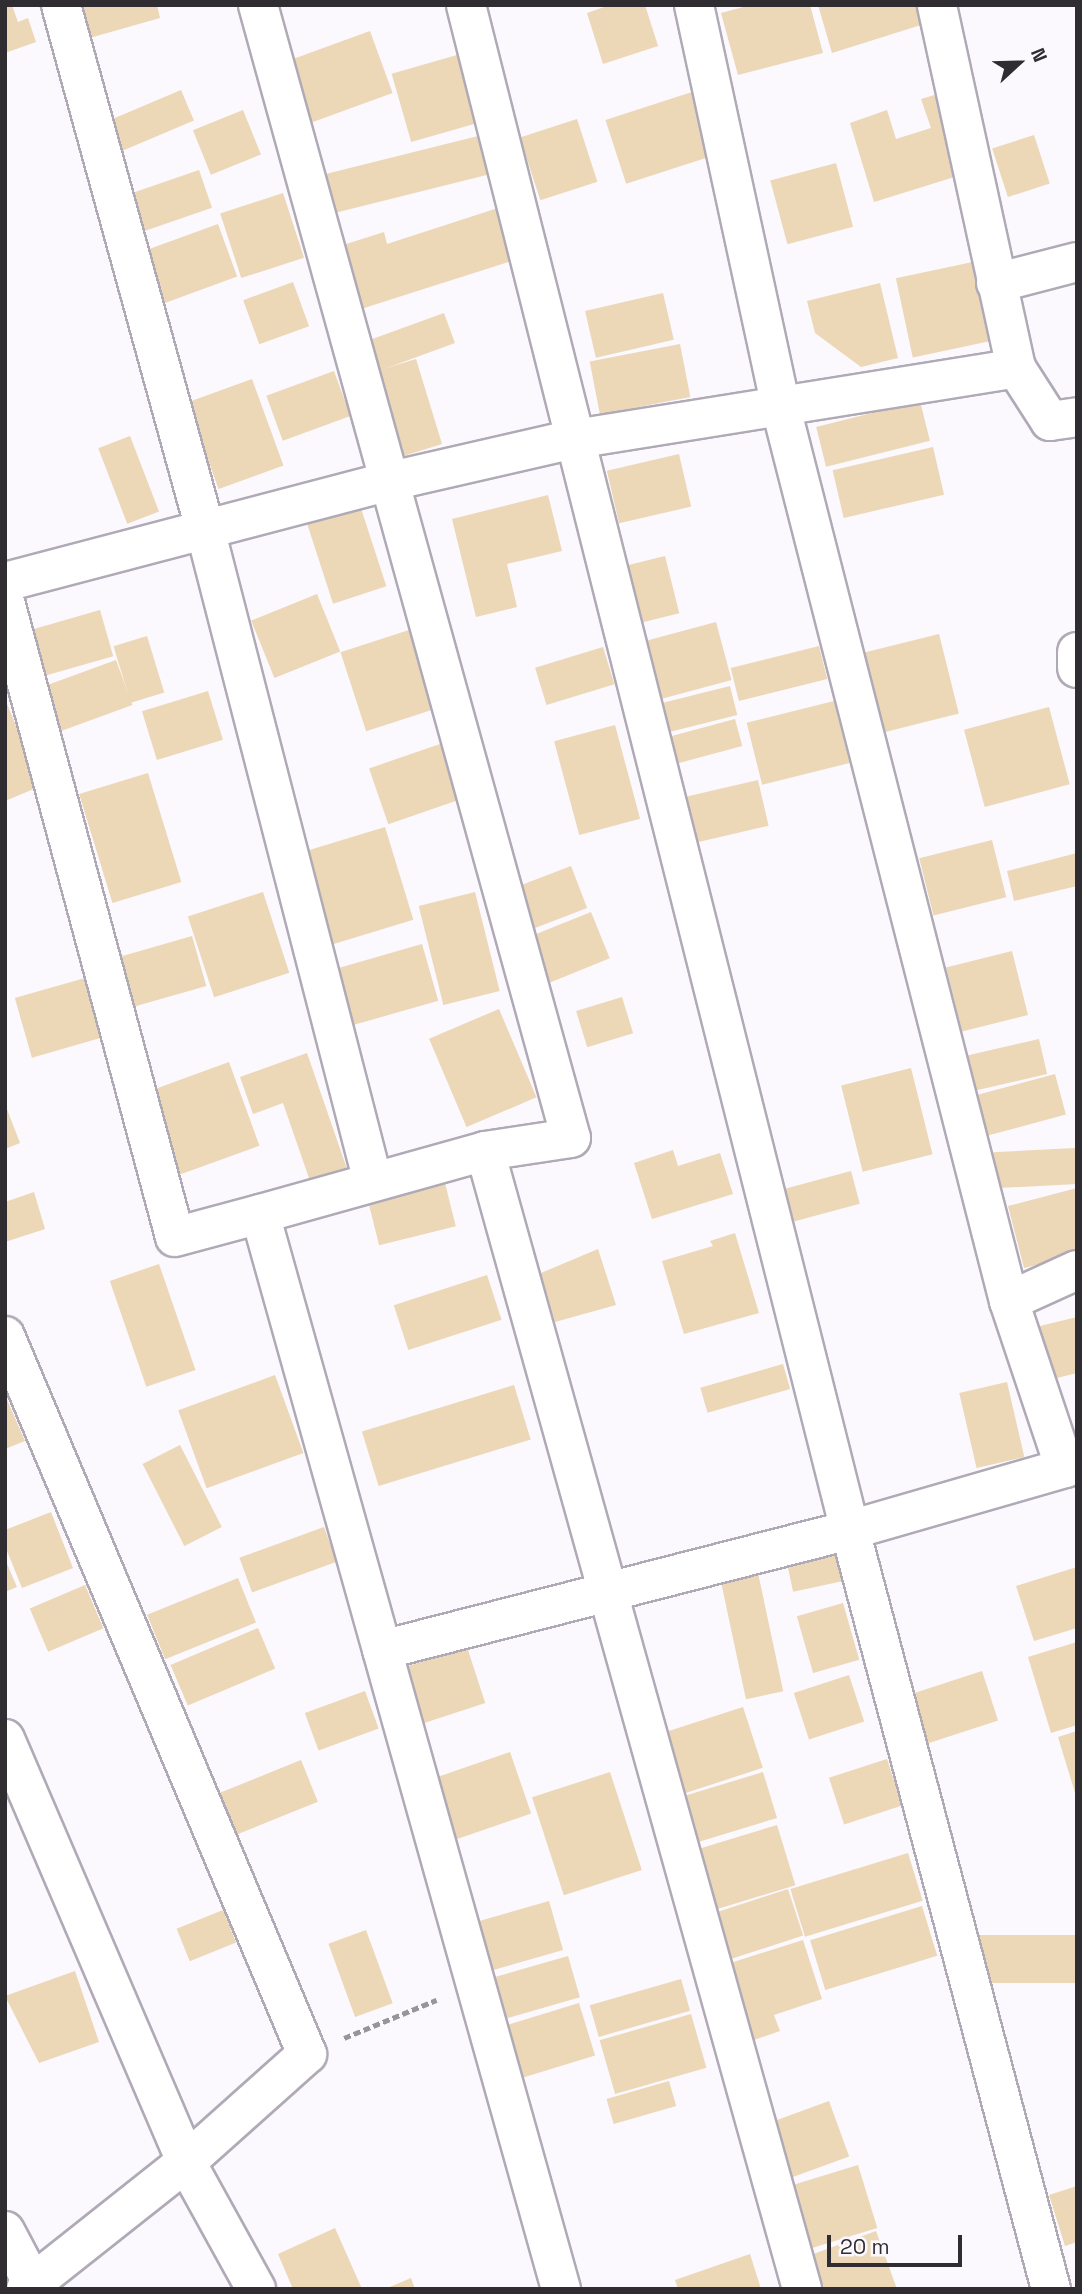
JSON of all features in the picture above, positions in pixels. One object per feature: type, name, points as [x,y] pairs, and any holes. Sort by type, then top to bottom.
[{"type":"street","points":[[61,5],[205,529],[373,1182]]},
{"type":"street","points":[[5,602],[175,1237],[485,1151],[571,1138],[258,5]]},
{"type":"street","points":[[466,5],[850,1530],[1051,2289]]},
{"type":"street","points":[[382,1650],[850,1530],[1071,1466],[1009,1301],[781,408],[694,5]]},
{"type":"street","points":[[937,5],[1016,368],[1050,421],[1077,417]]},
{"type":"street","points":[[996,283],[1077,262]]},
{"type":"street","points":[[5,582],[391,481],[575,439],[781,408],[1016,368]]},
{"type":"street","points":[[1077,652],[1077,668]]},
{"type":"street","points":[[485,1151],[802,2289]]},
{"type":"street","points":[[260,1214],[561,2289]]},
{"type":"street","points":[[1009,1301],[1077,1270]]},
{"type":"street","points":[[5,1336],[307,2054],[186,2162],[30,2287],[5,2231]]},
{"type":"street","points":[[5,1739],[186,2162],[256,2289]]},
{"type":"path","points":[[307,2054],[475,1983]]},
{"type":"building","points":[[5,5],[12,5],[18,22],[28,18],[36,42],[5,53]]},
{"type":"building","points":[[76,5],[157,5],[160,18],[86,39]]},
{"type":"building","points":[[610,5],[645,5],[658,46],[603,64],[587,13]]},
{"type":"building","points":[[751,5],[810,5],[823,53],[738,75],[721,13]]},
{"type":"building","points":[[818,5],[916,5],[921,25],[832,53]]},
{"type":"building","points":[[370,31],[393,93],[300,127],[278,65]]},
{"type":"building","points":[[457,55],[477,123],[411,142],[392,74]]},
{"type":"building","points":[[181,90],[194,120],[117,153],[104,123]]},
{"type":"building","points":[[692,92],[713,156],[626,184],[605,120]]},
{"type":"building","points":[[938,94],[964,174],[874,202],[850,123],[887,110],[896,139],[931,128],[921,99]]},
{"type":"building","points":[[243,110],[261,155],[211,175],[193,130]]},
{"type":"building","points":[[577,119],[597,182],[540,200],[520,138]]},
{"type":"building","points":[[482,135],[492,174],[333,213],[323,175]]},
{"type":"building","points":[[1034,135],[1050,184],[1008,197],[992,149]]},
{"type":"building","points":[[836,163],[853,227],[787,244],[770,181]]},
{"type":"building","points":[[199,170],[212,208],[134,235],[121,197]]},
{"type":"building","points":[[283,193],[304,258],[241,278],[220,213]]},
{"type":"building","points":[[501,207],[518,259],[361,309],[340,246],[384,232],[387,244]]},
{"type":"building","points":[[218,224],[237,277],[153,307],[133,255]]},
{"type":"building","points":[[982,260],[999,339],[913,358],[896,278]]},
{"type":"building","points":[[293,282],[309,326],[259,344],[243,300]]},
{"type":"building","points":[[880,283],[898,358],[861,367],[815,333],[807,301]]},
{"type":"building","points":[[663,293],[674,340],[596,358],[585,311]]},
{"type":"building","points":[[444,313],[455,343],[372,373],[361,343]]},
{"type":"building","points":[[680,344],[690,397],[600,415],[590,362]]},
{"type":"building","points":[[416,359],[442,444],[401,457],[375,372]]},
{"type":"building","points":[[334,371],[350,416],[283,441],[266,396]]},
{"type":"building","points":[[252,379],[283,465],[219,489],[187,403]]},
{"type":"building","points":[[920,401],[930,441],[826,467],[816,427]]},
{"type":"building","points":[[130,436],[159,512],[127,524],[98,448]]},
{"type":"building","points":[[933,447],[944,495],[844,518],[833,470]]},
{"type":"building","points":[[679,454],[691,507],[619,523],[607,471]]},
{"type":"building","points":[[548,495],[562,551],[507,564],[517,607],[476,617],[452,519]]},
{"type":"building","points":[[357,496],[386,586],[333,604],[304,513]]},
{"type":"building","points":[[665,556],[679,613],[632,625],[617,568]]},
{"type":"building","points":[[317,594],[340,651],[274,678],[251,621]]},
{"type":"building","points":[[100,610],[113,656],[32,679],[19,633]]},
{"type":"building","points":[[716,622],[732,680],[658,700],[643,642]]},
{"type":"building","points":[[409,630],[435,709],[366,731],[341,652]]},
{"type":"building","points":[[939,634],[959,714],[879,733],[859,654]]},
{"type":"building","points":[[147,636],[164,692],[131,703],[114,646]]},
{"type":"building","points":[[819,646],[827,679],[739,701],[731,668]]},
{"type":"building","points":[[603,647],[614,684],[547,705],[535,668]]},
{"type":"building","points":[[116,660],[132,705],[56,733],[40,688]]},
{"type":"building","points":[[730,686],[737,715],[665,733],[658,704]]},
{"type":"building","points":[[208,691],[223,740],[157,760],[142,711]]},
{"type":"building","points":[[5,699],[41,786],[5,801]]},
{"type":"building","points":[[834,701],[849,763],[762,785],[747,723]]},
{"type":"building","points":[[1049,707],[1070,784],[985,807],[964,730]]},
{"type":"building","points":[[735,719],[742,746],[671,765],[664,738]]},
{"type":"building","points":[[615,725],[640,819],[579,835],[554,741]]},
{"type":"building","points":[[440,744],[459,800],[388,824],[369,768]]},
{"type":"building","points":[[148,773],[181,882],[112,903],[79,794]]},
{"type":"building","points":[[758,780],[769,826],[689,844],[678,798]]},
{"type":"building","points":[[385,827],[413,920],[332,945],[304,852]]},
{"type":"building","points":[[992,840],[1006,897],[934,915],[919,858]]},
{"type":"building","points":[[1077,853],[1077,886],[1014,901],[1007,871]]},
{"type":"building","points":[[571,866],[587,908],[525,932],[508,890]]},
{"type":"building","points":[[263,892],[289,973],[214,997],[188,916]]},
{"type":"building","points":[[475,892],[500,991],[443,1005],[419,906]]},
{"type":"building","points":[[591,912],[610,958],[549,983],[531,936]]},
{"type":"building","points":[[192,936],[206,986],[117,1012],[103,962]]},
{"type":"building","points":[[422,944],[438,1001],[348,1027],[332,970]]},
{"type":"building","points":[[1012,951],[1028,1015],[962,1031],[946,967]]},
{"type":"building","points":[[85,978],[102,1038],[32,1058],[15,998]]},
{"type":"building","points":[[622,997],[633,1033],[587,1047],[576,1011]]},
{"type":"building","points":[[499,1009],[537,1097],[467,1127],[429,1039]]},
{"type":"building","points":[[1039,1039],[1047,1074],[969,1092],[961,1057]]},
{"type":"building","points":[[307,1053],[347,1169],[310,1181],[283,1103],[253,1114],[240,1077]]},
{"type":"building","points":[[229,1062],[259,1146],[179,1175],[148,1091]]},
{"type":"building","points":[[911,1068],[933,1154],[863,1172],[841,1085]]},
{"type":"building","points":[[1055,1074],[1066,1115],[988,1136],[977,1095]]},
{"type":"building","points":[[5,1104],[20,1143],[5,1149]]},
{"type":"building","points":[[1075,1148],[1077,1184],[995,1188],[993,1152]]},
{"type":"building","points":[[673,1150],[678,1166],[720,1153],[733,1194],[652,1219],[634,1163]]},
{"type":"building","points":[[441,1167],[456,1226],[379,1245],[364,1186]]},
{"type":"building","points":[[851,1171],[860,1204],[786,1224],[778,1191]]},
{"type":"building","points":[[1077,1188],[1077,1255],[1024,1268],[1008,1206]]},
{"type":"building","points":[[34,1192],[45,1229],[5,1242],[5,1202]]},
{"type":"building","points":[[735,1233],[759,1313],[684,1334],[662,1261],[713,1246],[710,1241]]},
{"type":"building","points":[[598,1249],[616,1305],[555,1322],[541,1273]]},
{"type":"building","points":[[159,1264],[195,1370],[146,1387],[110,1281]]},
{"type":"building","points":[[487,1275],[502,1320],[408,1350],[394,1305]]},
{"type":"building","points":[[1077,1317],[1077,1373],[1045,1381],[1032,1328]]},
{"type":"building","points":[[783,1364],[790,1389],[707,1413],[700,1388]]},
{"type":"building","points":[[275,1375],[303,1453],[207,1488],[178,1410]]},
{"type":"building","points":[[1007,1382],[1024,1457],[977,1468],[959,1393]]},
{"type":"building","points":[[514,1385],[531,1440],[379,1486],[362,1431]]},
{"type":"building","points":[[5,1395],[25,1441],[5,1449]]},
{"type":"building","points":[[180,1445],[222,1527],[184,1546],[143,1464]]},
{"type":"building","points":[[51,1512],[73,1568],[22,1588],[5,1546],[5,1530]]},
{"type":"building","points":[[324,1527],[337,1562],[252,1593],[239,1558]]},
{"type":"building","points":[[836,1553],[842,1581],[793,1592],[787,1563]]},
{"type":"building","points":[[5,1559],[17,1587],[5,1592]]},
{"type":"building","points":[[1077,1567],[1077,1628],[1034,1641],[1016,1586]]},
{"type":"building","points":[[758,1573],[783,1691],[746,1699],[721,1581]]},
{"type":"building","points":[[238,1578],[256,1623],[165,1659],[147,1615]]},
{"type":"building","points":[[85,1585],[103,1628],[48,1652],[30,1608]]},
{"type":"building","points":[[843,1603],[859,1660],[813,1673],[797,1616]]},
{"type":"building","points":[[258,1628],[275,1669],[188,1706],[171,1665]]},
{"type":"building","points":[[1077,1642],[1077,1725],[1051,1733],[1028,1657]]},
{"type":"building","points":[[467,1647],[485,1703],[423,1723],[405,1667]]},
{"type":"building","points":[[982,1671],[998,1720],[927,1744],[911,1694]]},
{"type":"building","points":[[849,1675],[864,1722],[809,1740],[794,1693]]},
{"type":"building","points":[[365,1691],[379,1729],[319,1750],[305,1713]]},
{"type":"building","points":[[743,1707],[763,1768],[685,1793],[665,1732]]},
{"type":"building","points":[[1077,1731],[1077,1796],[1076,1796],[1058,1737]]},
{"type":"building","points":[[510,1752],[531,1813],[447,1842],[426,1781]]},
{"type":"building","points":[[887,1759],[902,1806],[844,1824],[829,1778]]},
{"type":"building","points":[[301,1760],[318,1802],[229,1838],[212,1796]]},
{"type":"building","points":[[610,1772],[642,1870],[564,1895],[532,1797]]},
{"type":"building","points":[[763,1772],[777,1818],[696,1843],[682,1797]]},
{"type":"building","points":[[777,1825],[795,1885],[709,1912],[691,1851]]},
{"type":"building","points":[[908,1853],[923,1901],[805,1937],[790,1889]]},
{"type":"building","points":[[788,1889],[803,1936],[727,1960],[712,1914]]},
{"type":"building","points":[[549,1901],[563,1950],[488,1972],[474,1922]]},
{"type":"building","points":[[922,1906],[937,1956],[825,1990],[810,1940]]},
{"type":"building","points":[[223,1910],[236,1942],[190,1961],[177,1929]]},
{"type":"building","points":[[366,1930],[393,2003],[355,2017],[328,1944]]},
{"type":"building","points":[[978,1935],[1077,1935],[1077,1983],[978,1983]]},
{"type":"building","points":[[803,1940],[822,1999],[774,2015],[780,2031],[748,2042],[724,1965]]},
{"type":"building","points":[[568,1956],[580,1997],[489,2023],[478,1982]]},
{"type":"building","points":[[75,1971],[99,2042],[39,2063],[5,1996]]},
{"type":"building","points":[[681,1979],[690,2011],[599,2037],[590,2005]]},
{"type":"building","points":[[579,2003],[595,2056],[511,2081],[495,2029]]},
{"type":"building","points":[[691,2014],[706,2068],[615,2094],[600,2040]]},
{"type":"building","points":[[669,2081],[676,2106],[614,2124],[607,2099]]},
{"type":"building","points":[[829,2101],[849,2156],[781,2181],[760,2126]]},
{"type":"building","points":[[858,2165],[877,2228],[800,2252],[781,2189]]},
{"type":"building","points":[[1077,2186],[1077,2242],[1065,2246],[1049,2195]]},
{"type":"building","points":[[335,2228],[362,2289],[293,2289],[278,2254]]},
{"type":"building","points":[[876,2231],[897,2289],[807,2289],[797,2260]]},
{"type":"building","points":[[750,2254],[761,2289],[678,2289],[675,2280]]},
{"type":"building","points":[[411,2278],[415,2289],[385,2289]]}]
